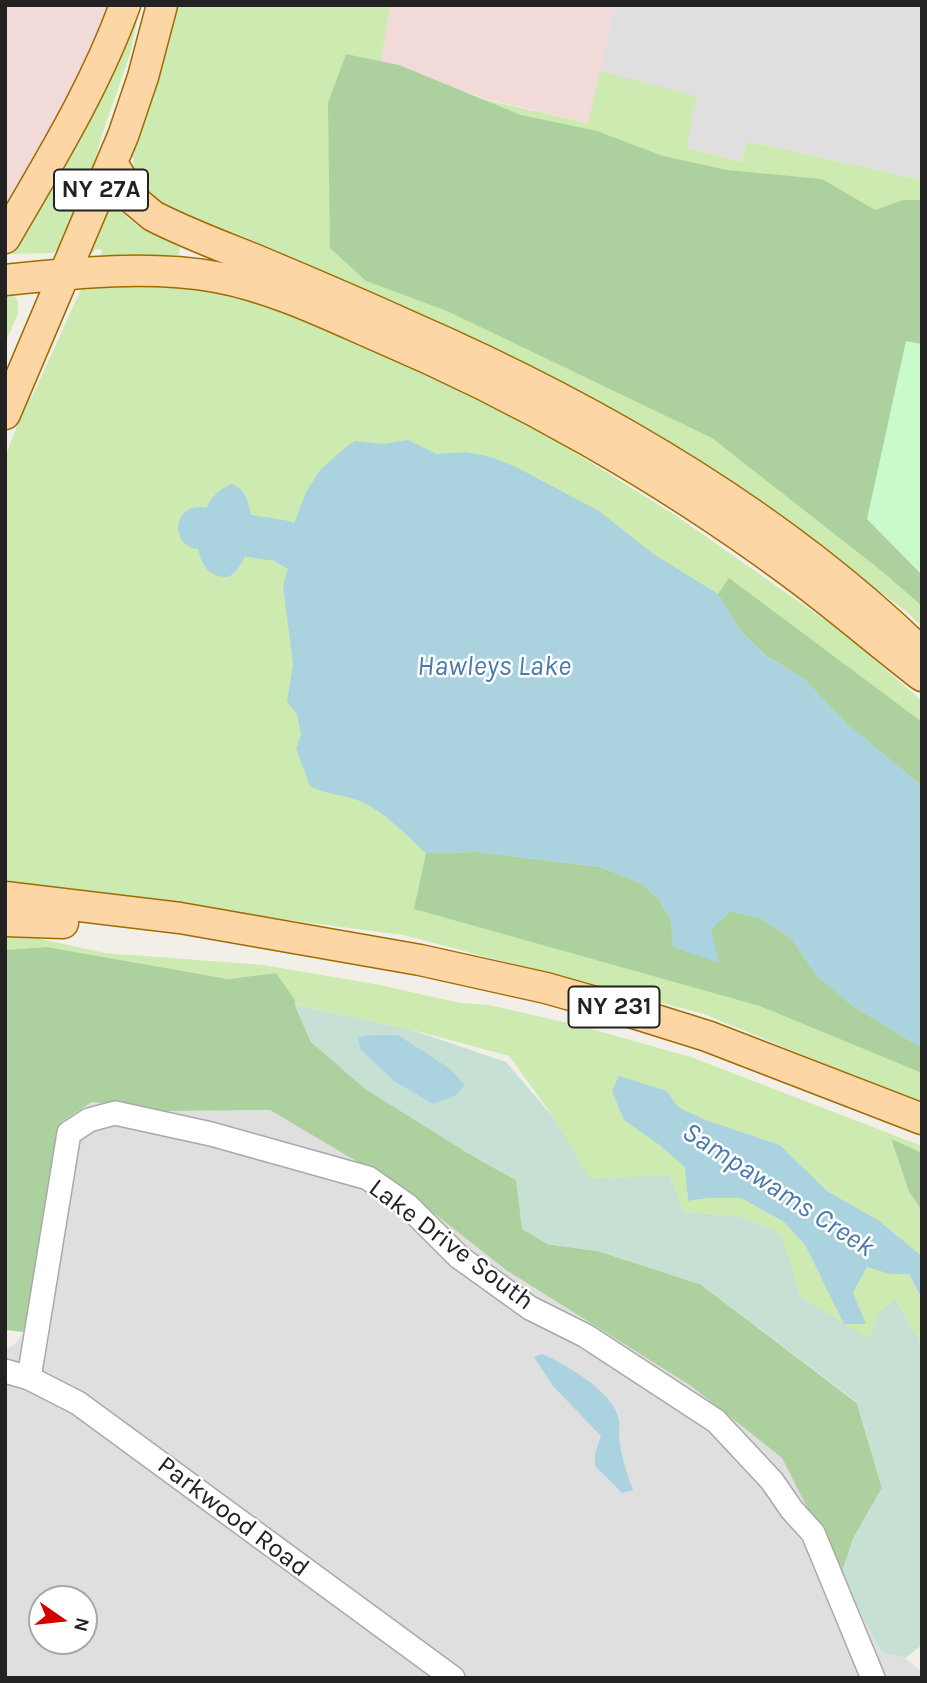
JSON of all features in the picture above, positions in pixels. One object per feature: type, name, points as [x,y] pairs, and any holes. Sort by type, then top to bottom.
[{"type":"main road","name":"NY 27A","points":[[5,237],[87,92],[125,5]]},
{"type":"main road","name":"NY 27A","points":[[5,414],[112,163],[143,77],[162,5]]},
{"type":"main road","points":[[112,163],[129,194],[153,216],[406,324],[499,367],[652,451],[788,540],[851,589],[922,653]]},
{"type":"main road","points":[[5,280],[65,274],[161,272],[218,278],[258,289],[324,314],[440,364],[569,432],[696,508],[788,571],[922,676]]},
{"type":"main road","points":[[5,897],[180,918],[293,940]]},
{"type":"main road","points":[[5,921],[88,924],[293,940]]},
{"type":"main road","name":"NY 231","points":[[293,940],[420,960],[586,999],[719,1041],[922,1119]]},
{"type":"street","name":"Lake Drive South","points":[[29,1378],[69,1133],[89,1120],[115,1113],[163,1122],[368,1178],[408,1206],[459,1258],[530,1308],[586,1336],[716,1421],[772,1481],[792,1510],[813,1533],[873,1678]]},
{"type":"street","name":"Parkwood Road","points":[[5,1371],[29,1378],[79,1404],[453,1678]]},
{"type":"shaded area","points":[[5,5],[118,5],[5,219]]},
{"type":"shaded area","points":[[383,5],[615,5],[589,123],[485,99],[381,61],[390,7]]},
{"type":"shaded area","points":[[615,5],[922,5],[922,180],[747,141],[741,162],[686,148],[600,71]]},
{"type":"shaded area","points":[[92,1102],[165,1111],[270,1110],[403,1189],[506,1270],[691,1386],[782,1458],[881,1652],[905,1658],[922,1672],[922,1678],[5,1678],[5,1349],[14,1345],[24,1332],[61,1122]]},
{"type":"green space","points":[[175,5],[390,7],[381,61],[375,75],[588,123],[600,71],[696,96],[687,148],[741,162],[747,141],[922,180],[922,627],[907,612],[758,501],[603,405],[453,328],[275,252],[155,207],[131,178],[134,158],[125,156]]},
{"type":"green space","points":[[133,22],[137,22],[130,54],[101,138],[91,177],[62,247],[52,253],[12,254],[91,112]]},
{"type":"green space","points":[[346,54],[399,65],[521,115],[597,131],[663,156],[727,170],[822,179],[875,210],[903,200],[922,200],[922,606],[883,572],[712,438],[447,311],[366,281],[330,248],[328,103]]},
{"type":"green space","points":[[112,196],[127,218],[180,247],[178,255],[101,255],[102,250],[97,249],[88,256],[86,252]]},
{"type":"green space","points":[[91,283],[211,287],[279,309],[389,355],[550,437],[678,517],[842,632],[922,701],[922,1104],[704,1014],[403,935],[5,883],[5,457],[28,398],[32,397],[81,289],[87,290]]},
{"type":"green space","points":[[5,290],[11,291],[18,301],[18,314],[5,343]]},
{"type":"green space","points":[[906,341],[922,344],[922,575],[867,519]]},
{"type":"green space","points":[[729,578],[922,722],[922,786],[847,724],[804,679],[765,655],[740,630],[718,594]]},
{"type":"green space","points":[[476,852],[600,867],[640,883],[659,899],[671,920],[673,947],[719,962],[710,930],[730,911],[761,918],[791,938],[816,975],[853,1006],[922,1048],[922,1073],[760,1006],[414,909],[426,853]]},
{"type":"green space","points":[[5,934],[18,934],[105,953],[263,965],[380,985],[460,1003],[489,1005],[577,1025],[691,1057],[922,1146],[922,1153],[891,1140],[909,1192],[922,1210],[922,1256],[878,1220],[827,1191],[780,1145],[706,1120],[678,1107],[667,1091],[658,1144],[686,1167],[688,1201],[741,1198],[784,1222],[805,1245],[821,1278],[853,1293],[867,1267],[889,1274],[909,1274],[922,1299],[922,1345],[895,1299],[880,1311],[869,1340],[826,1326],[801,1297],[780,1234],[739,1216],[683,1212],[669,1175],[590,1180],[554,1118],[509,1056],[409,1029],[295,1005],[276,973],[228,979],[47,947],[5,950]]},
{"type":"green space","points":[[47,947],[228,979],[276,973],[295,1000],[311,1042],[466,1152],[516,1180],[547,1244],[598,1251],[700,1284],[857,1403],[882,1488],[853,1539],[841,1575],[782,1458],[691,1386],[506,1270],[403,1189],[270,1110],[165,1111],[92,1102],[61,1122],[24,1332],[5,1330],[5,950]]},
{"type":"green space","points":[[295,1005],[409,1029],[506,1062],[554,1118],[590,1179],[669,1175],[684,1212],[739,1216],[781,1234],[801,1297],[868,1339],[880,1311],[895,1299],[922,1345],[922,1645],[905,1658],[881,1652],[841,1575],[853,1539],[882,1488],[857,1402],[700,1284],[598,1251],[547,1244],[522,1229],[516,1180],[365,1089],[311,1042]],"holes":[[[398,1035],[448,1067],[455,1096],[433,1104],[395,1081],[360,1049]]]},
{"type":"green space","points":[[891,1139],[922,1153],[922,1210],[909,1192]]},
{"type":"water","name":"Hawleys Lake","points":[[408,440],[437,454],[466,452],[491,457],[516,467],[599,511],[652,553],[718,594],[740,630],[765,655],[804,679],[847,724],[922,786],[922,1048],[853,1006],[816,975],[791,938],[761,918],[730,911],[711,930],[719,963],[673,947],[671,920],[659,899],[640,883],[600,867],[476,852],[426,853],[375,809],[351,798],[310,786],[296,749],[301,735],[297,714],[287,702],[293,664],[283,586],[289,565],[289,554],[282,551],[284,531],[292,529],[306,492],[320,470],[346,447],[355,441],[382,444]]},
{"type":"water","points":[[232,484],[244,494],[252,519],[274,529],[271,549],[249,550],[237,570],[229,577],[214,574],[204,566],[199,552],[198,536],[208,504],[218,492]]},
{"type":"water","points":[[398,1035],[448,1067],[465,1085],[455,1096],[433,1104],[394,1081],[360,1049],[358,1037]]},
{"type":"water","points":[[619,1076],[667,1091],[678,1107],[706,1120],[780,1145],[827,1191],[878,1220],[922,1256],[922,1299],[909,1274],[889,1274],[867,1267],[853,1293],[866,1324],[844,1324],[805,1245],[784,1222],[741,1198],[688,1201],[685,1167],[624,1120],[612,1091]]},
{"type":"water","points":[[542,1354],[588,1381],[608,1399],[619,1420],[622,1457],[633,1490],[622,1493],[595,1466],[595,1454],[601,1436],[553,1386],[534,1357]]},
{"type":"waterway","name":"Sampawams Creek","points":[[199,528],[282,541],[330,570]]}]
